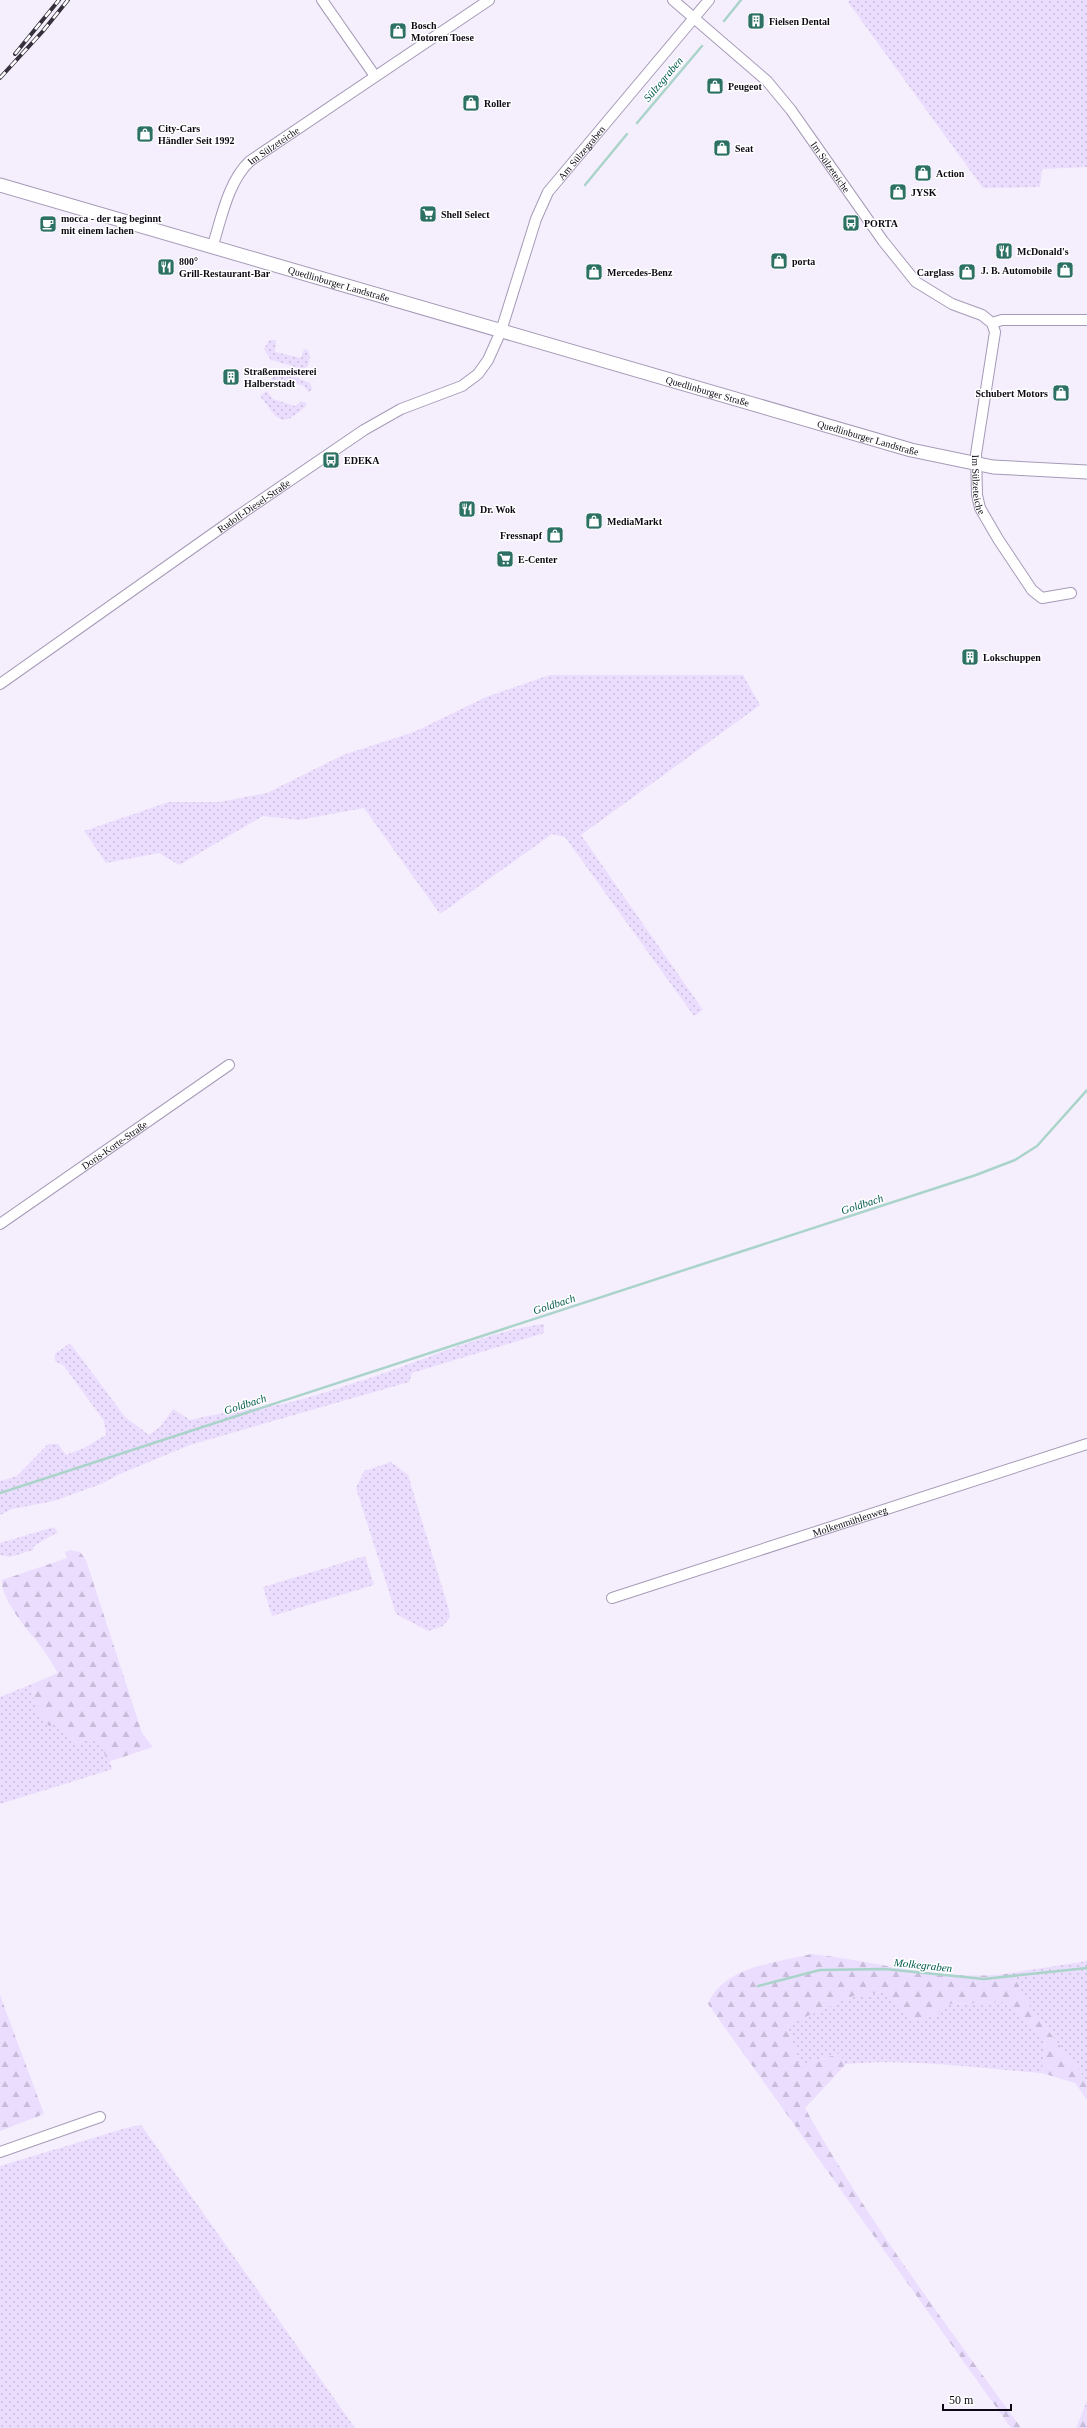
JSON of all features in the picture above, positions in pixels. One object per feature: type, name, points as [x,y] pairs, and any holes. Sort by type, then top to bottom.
[{"type":"main road","name":"Quedlinburger Landstraße","points":[[0,185],[212,248],[655,375]]},
{"type":"main road","name":"Quedlinburger Straße","points":[[655,375],[760,407]]},
{"type":"main road","name":"Quedlinburger Landstraße","points":[[760,407],[886,444],[976,465]]},
{"type":"main road","points":[[976,465],[1019,469],[1087,472]]},
{"type":"street","points":[[322,0],[375,76]]},
{"type":"street","name":"Im Sülzeteiche","points":[[212,248],[234,182],[245,165],[269,147],[489,0]]},
{"type":"street","name":"Im Sülzeteiche","points":[[673,0],[767,81],[791,110],[887,246],[916,282],[946,301],[982,315],[992,323],[995,332],[976,454],[976,491],[980,508],[998,539],[1032,590],[1042,598],[1071,593]]},
{"type":"street","name":"Am Sülzegraben","points":[[501,331],[536,219],[548,192],[709,0]]},
{"type":"street","points":[[992,323],[1002,320],[1087,320]]},
{"type":"street","name":"Rudolf-Diesel-Straße","points":[[0,684],[235,518],[364,430],[401,409],[467,382],[482,368],[501,331]]},
{"type":"street","name":"Doris-Korte-Straße","points":[[0,1224],[229,1065]]},
{"type":"street","name":"Molkenmühlenweg","points":[[612,1598],[1087,1444]]},
{"type":"street","points":[[0,2152],[100,2117]]},
{"type":"green space","points":[[850,0],[1087,0],[1087,167],[1042,169],[1040,187],[983,188],[848,2]]},
{"type":"green space","points":[[269,340],[276,340],[275,352],[301,358],[304,349],[308,350],[310,356],[308,366],[303,369],[271,360],[264,349]]},
{"type":"green space","points":[[284,373],[310,383],[312,388],[309,393],[304,386],[281,380],[275,383],[270,380],[277,374]]},
{"type":"green space","points":[[267,391],[273,399],[295,406],[301,401],[306,403],[306,406],[290,418],[285,420],[280,419],[271,411],[260,396]]},
{"type":"green space","points":[[550,675],[743,675],[760,705],[581,835],[703,1010],[694,1016],[565,837],[552,834],[440,914],[364,808],[299,820],[263,816],[179,865],[159,853],[106,863],[84,831],[169,802],[220,802],[267,793],[343,755],[414,732],[486,697]]},
{"type":"green space","points":[[544,1324],[544,1333],[412,1373],[409,1382],[190,1445],[120,1474],[101,1484],[54,1501],[12,1509],[0,1515],[0,1481],[17,1476],[48,1444],[58,1444],[66,1455],[84,1448],[106,1435],[104,1421],[64,1366],[55,1361],[55,1354],[70,1343],[125,1417],[149,1435],[161,1426],[173,1409],[190,1420],[277,1405],[370,1378],[500,1333]]},
{"type":"green space","points":[[391,1462],[408,1475],[449,1610],[450,1617],[443,1626],[428,1631],[396,1614],[356,1488],[364,1471]]},
{"type":"green space","points":[[54,1527],[58,1532],[34,1546],[33,1550],[10,1557],[0,1555],[0,1543]]},
{"type":"green space","points":[[70,1550],[80,1552],[86,1560],[142,1733],[153,1747],[108,1762],[101,1746],[91,1738],[77,1743],[58,1724],[49,1726],[37,1710],[32,1684],[58,1673],[14,1611],[2,1587],[2,1580],[67,1558],[65,1552]]},
{"type":"green space","points":[[365,1556],[374,1585],[272,1616],[263,1587]]},
{"type":"green space","points":[[32,1684],[34,1698],[77,1743],[91,1738],[101,1746],[113,1769],[0,1804],[0,1697]]},
{"type":"green space","points":[[811,1954],[937,1973],[987,1975],[1012,1973],[1030,2007],[1087,2081],[1087,2100],[1075,2083],[1042,2073],[1045,2039],[1003,2002],[947,2004],[937,2015],[914,2022],[884,1992],[853,1996],[787,2025],[799,2065],[839,2054],[846,2064],[805,2108],[854,2191],[908,2271],[1021,2428],[1011,2428],[708,2004],[716,1991],[726,1981],[738,1974],[752,1968]]},
{"type":"green space","points":[[1087,1961],[1087,2081],[1030,2007],[1012,1973]]},
{"type":"green space","points":[[885,1992],[914,2022],[937,2015],[947,2004],[1003,2002],[1045,2039],[1042,2073],[919,2063],[870,2062],[846,2064],[839,2054],[799,2065],[787,2025],[853,1996]]},
{"type":"green space","points":[[0,1995],[44,2114],[0,2131]]},
{"type":"green space","points":[[141,2125],[355,2428],[0,2428],[0,2166],[126,2128]]},
{"type":"green space","points":[[1087,2401],[1087,2428],[1076,2428]]},
{"type":"waterway","name":"Sülzegraben","points":[[724,21],[741,0]]},
{"type":"waterway","name":"Sülzegraben","points":[[637,123],[702,46]]},
{"type":"waterway","name":"Sülzegraben","points":[[585,185],[627,134]]},
{"type":"waterway","name":"Goldbach","points":[[0,1493],[976,1175],[1015,1160],[1037,1146],[1087,1090]]},
{"type":"waterway","name":"Molkegraben","points":[[758,1986],[820,1970],[885,1969],[984,1979],[1087,1968]]},
{"type":"railway","points":[[15,54],[59,0]]},
{"type":"railway","points":[[0,78],[43,31],[68,0]]},
{"type":"place","name":"Fielsen Dental","points":[[756,21]]},
{"type":"place","name":"Bosch Motoren Toese","points":[[398,31]]},
{"type":"place","name":"Peugeot","points":[[715,86]]},
{"type":"place","name":"Roller","points":[[471,103]]},
{"type":"place","name":"City-Cars Händler Seit 1992","points":[[145,134]]},
{"type":"place","name":"Seat","points":[[722,148]]},
{"type":"place","name":"Action","points":[[923,173]]},
{"type":"place","name":"JYSK","points":[[898,192]]},
{"type":"place","name":"Shell Select","points":[[428,214]]},
{"type":"place","name":"PORTA","points":[[851,223]]},
{"type":"place","name":"mocca - der tag beginnt mit einem lachen","points":[[48,224]]},
{"type":"place","name":"McDonald's","points":[[1004,251]]},
{"type":"place","name":"porta","points":[[779,261]]},
{"type":"place","name":"800° Grill-Restaurant-Bar","points":[[166,267]]},
{"type":"place","name":"J. B. Automobile","points":[[1065,270]]},
{"type":"place","name":"Mercedes-Benz","points":[[594,272]]},
{"type":"place","name":"Carglass","points":[[967,272]]},
{"type":"place","name":"Straßenmeisterei Halberstadt","points":[[231,377]]},
{"type":"place","name":"Schubert Motors","points":[[1061,393]]},
{"type":"place","name":"EDEKA","points":[[331,460]]},
{"type":"place","name":"Dr. Wok","points":[[467,509]]},
{"type":"place","name":"MediaMarkt","points":[[594,521]]},
{"type":"place","name":"Fressnapf","points":[[555,535]]},
{"type":"place","name":"E-Center","points":[[505,559]]},
{"type":"place","name":"Lokschuppen","points":[[970,657]]}]
